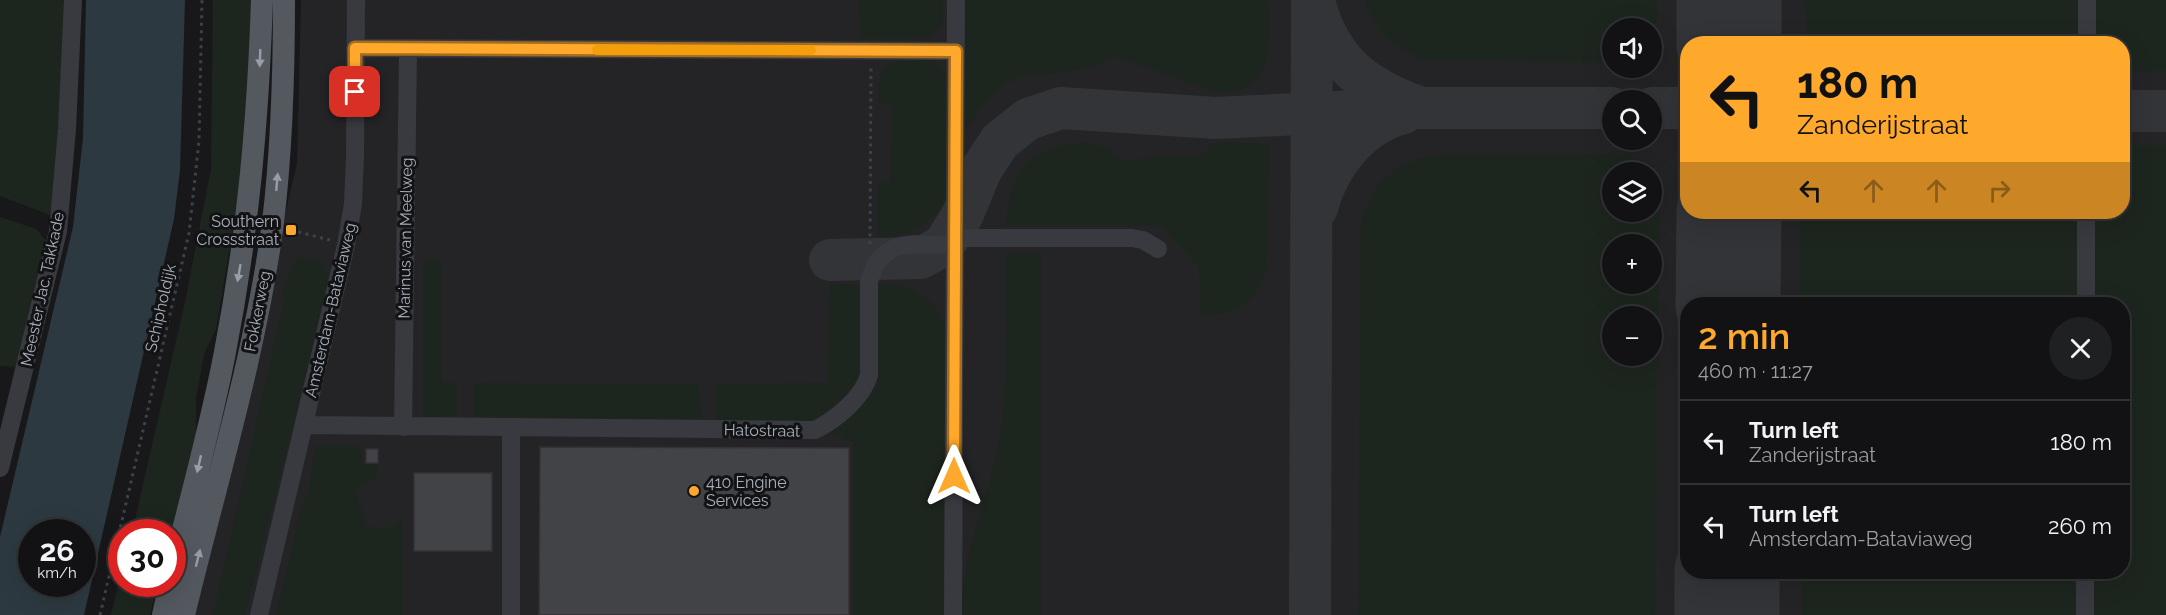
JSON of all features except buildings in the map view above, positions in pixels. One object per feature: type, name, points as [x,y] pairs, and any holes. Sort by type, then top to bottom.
[{"type":"main road","name":"Fokkerweg","points":[[185,519],[225,354],[244,240],[259,108],[262,0]]},
{"type":"main road","name":"Fokkerweg","points":[[184,615],[247,358],[269,249],[283,105],[284,0]]},
{"type":"main road","points":[[163,615],[167,597]]},
{"type":"street","name":"Meester Jac. Takkade","points":[[0,468],[58,231],[68,129],[73,0]]},
{"type":"street","name":"Amsterdam-Bataviaweg","points":[[259,615],[346,245],[353,192],[356,0]]},
{"type":"street","points":[[953,615],[956,0]]},
{"type":"street","points":[[2087,0],[2087,36]]},
{"type":"street","points":[[355,48],[956,51]]},
{"type":"street","name":"Marinus van Meelweg","points":[[403,427],[408,50]]},
{"type":"street","points":[[2086,219],[2086,297]]},
{"type":"street","points":[[955,241],[1132,238],[1143,240],[1158,249]]},
{"type":"street","name":"Hatostraat","points":[[304,425],[815,430],[826,425],[866,386],[869,375],[869,282],[873,268],[882,255],[893,247],[955,241]]},
{"type":"street","points":[[511,427],[511,615]]},
{"type":"street","points":[[2085,579],[2085,615]]},
{"type":"path","name":"Schipholdijk","points":[[100,615],[189,233],[199,141],[202,0]]},
{"type":"path","points":[[870,247],[871,50]]},
{"type":"path","points":[[291,230],[346,245]]},
{"type":"shaded area","points":[[0,0],[65,0],[55,191],[50,215],[0,196]]},
{"type":"shaded area","points":[[86,0],[185,0],[180,170],[174,219],[96,562],[96,519],[18,519],[18,597],[88,597],[84,615],[0,615],[0,537],[73,227],[83,138]]},
{"type":"shaded area","points":[[213,0],[252,0],[249,108],[239,192],[216,329],[204,354],[196,399],[196,435],[174,519],[135,519],[185,302],[211,169]]},
{"type":"shaded area","points":[[301,0],[2166,0],[2166,615],[188,615],[297,164]]},
{"type":"shaded area","points":[[859,0],[943,0],[943,23],[930,38],[860,39]]},
{"type":"shaded area","points":[[965,0],[1268,0],[1269,34],[1266,60],[1257,79],[1241,90],[1229,92],[1214,92],[1117,56],[1085,68],[1027,75],[1017,78],[999,90],[965,130]]},
{"type":"shaded area","points":[[1365,0],[1657,0],[1657,18],[1602,18],[1602,63],[1425,60],[1414,56],[1387,38],[1369,11]]},
{"type":"shaded area","points":[[1804,0],[2082,0],[2081,36],[1810,36],[1807,32]]},
{"type":"shaded area","points":[[2094,0],[2166,0],[2166,71],[2130,71],[2130,36],[2094,36]]},
{"type":"shaded area","points":[[924,59],[935,61],[947,76],[947,194],[935,213],[919,227],[900,236],[877,238],[878,182],[891,182],[892,104],[878,103],[880,79],[887,66],[893,63]]},
{"type":"shaded area","points":[[1088,142],[1101,146],[1123,161],[1170,155],[1198,156],[1216,142],[1269,144],[1267,266],[1260,287],[1245,304],[1228,313],[1201,316],[1199,266],[1161,226],[1005,226],[1013,188],[1018,174],[1026,163],[1050,149]]},
{"type":"shaded area","points":[[2130,145],[2166,145],[2166,615],[2091,615],[2091,579],[2130,579],[2130,297],[2093,297],[2093,219],[2130,219]]},
{"type":"shaded area","points":[[1444,154],[1627,154],[1647,162],[1602,162],[1602,222],[1660,222],[1659,234],[1602,234],[1602,294],[1659,294],[1659,306],[1602,306],[1602,366],[1658,366],[1655,615],[1358,615],[1361,222],[1366,207],[1381,182],[1401,166]]},
{"type":"shaded area","points":[[0,217],[36,229],[47,242],[18,363],[14,367],[0,366]]},
{"type":"shaded area","points":[[1800,219],[2078,219],[2078,297],[1800,297]]},
{"type":"shaded area","points":[[1006,253],[1042,253],[1042,615],[961,615],[966,569],[990,481],[1003,413],[1006,368]]},
{"type":"shaded area","points":[[304,257],[323,264],[330,280],[245,615],[213,615],[285,295],[281,290],[297,258]]},
{"type":"shaded area","points":[[423,260],[442,260],[442,382],[457,383],[457,416],[423,417]]},
{"type":"shaded area","points":[[878,283],[900,285],[919,293],[934,306],[945,324],[944,615],[853,615],[853,443],[832,432],[877,386]]},
{"type":"shaded area","points":[[829,284],[860,285],[862,368],[855,385],[818,423],[716,421],[716,384],[828,383]]},
{"type":"shaded area","points":[[474,383],[698,384],[702,421],[474,417]]},
{"type":"shaded area","points":[[315,446],[361,446],[362,464],[378,465],[377,476],[355,491],[366,525],[374,528],[392,527],[403,516],[403,615],[276,615],[301,507],[309,490]]},
{"type":"shaded area","points":[[1802,579],[2077,579],[2077,615],[1802,615]]},
{"type":"shaded area","points":[[115,597],[155,597],[150,615],[111,615]]},
{"type":"taxiway","points":[[1310,615],[1312,0]]},
{"type":"taxiway","points":[[1316,8],[1331,43],[1352,70],[1381,90],[1416,106]]},
{"type":"taxiway","points":[[830,260],[921,258],[944,245],[963,214],[981,170],[1000,141],[1028,119],[1061,108],[1216,118],[1423,108],[1602,108]]},
{"type":"taxiway","points":[[1662,108],[1680,108]]},
{"type":"taxiway","points":[[2130,111],[2166,111]]},
{"type":"taxiway","points":[[1317,208],[1329,177],[1348,148],[1373,126],[1404,113]]},
{"type":"runway","points":[[1729,0],[1729,36]]},
{"type":"runway","points":[[1728,297],[1729,219]]},
{"type":"runway","points":[[1727,579],[1727,615]]},
{"type":"slow traffic","points":[[597,50],[811,50]]},
{"type":"place","name":"Southern Crossstraat","points":[[291,230]]},
{"type":"place","name":"410 Engine Services","points":[[694,491]]},
{"type":"route","points":[[355,92],[355,48],[956,51],[954,476]]}]
